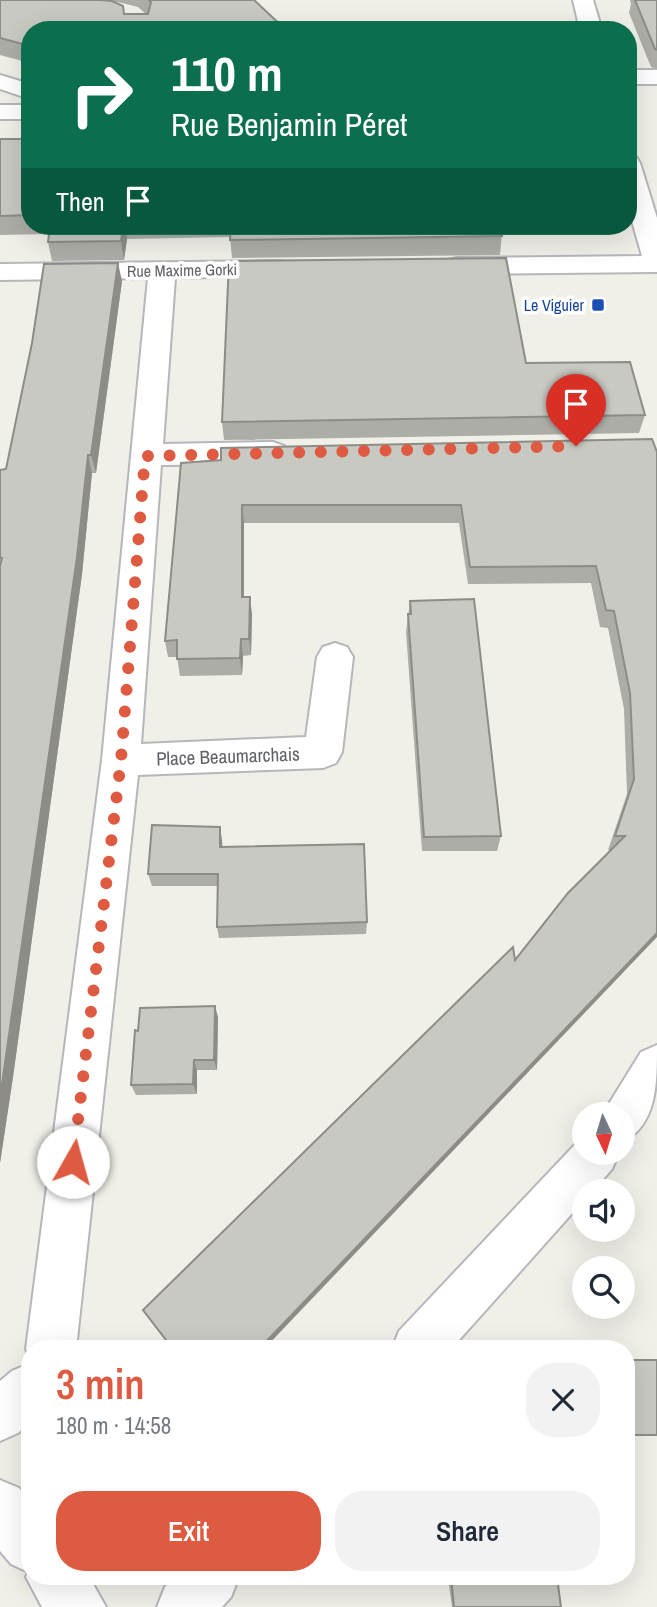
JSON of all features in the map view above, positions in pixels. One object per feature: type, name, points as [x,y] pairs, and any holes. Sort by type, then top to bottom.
[{"type":"street","points":[[583,0],[589,21]]},
{"type":"street","points":[[637,77],[657,77]]},
{"type":"street","points":[[0,82],[21,89]]},
{"type":"street","points":[[0,112],[21,112]]},
{"type":"street","points":[[438,267],[657,260],[637,193]]},
{"type":"street","name":"Rue Maxime Gorki","points":[[0,272],[300,268]]},
{"type":"street","points":[[52,1340],[121,760],[163,270]]},
{"type":"street","points":[[145,456],[297,452]]},
{"type":"street","name":"Place Beaumarchais","points":[[121,760],[323,752],[335,657]]},
{"type":"street","points":[[634,1102],[657,1067]]},
{"type":"street","points":[[635,1118],[657,1100]]},
{"type":"street","points":[[425,1340],[584,1166]]},
{"type":"street","points":[[0,1415],[21,1398]]},
{"type":"street","points":[[0,1507],[21,1534]]},
{"type":"street","points":[[60,1585],[78,1607]]},
{"type":"street","points":[[185,1607],[204,1585]]},
{"type":"building","points":[[0,0],[112,1],[123,6],[124,14],[148,14],[151,2],[149,0],[254,0],[276,21],[21,21],[21,44],[0,38]]},
{"type":"building","points":[[635,0],[657,0],[657,50],[655,49]]},
{"type":"building","points":[[0,139],[21,139],[21,215],[0,216]]},
{"type":"building","points":[[49,235],[122,235],[121,241],[48,242]]},
{"type":"building","points":[[230,235],[502,236],[230,240]]},
{"type":"building","points":[[506,258],[526,363],[630,362],[645,415],[222,422],[229,261]]},
{"type":"building","points":[[118,263],[91,455],[88,455],[77,557],[0,1098],[0,470],[6,469],[32,343],[44,264]]},
{"type":"building","points":[[652,439],[657,452],[657,933],[268,1340],[166,1340],[143,1310],[513,947],[515,960],[568,893],[625,836],[615,836],[634,779],[630,693],[614,611],[606,610],[596,566],[470,567],[461,505],[242,505],[242,597],[250,597],[249,639],[241,639],[240,658],[177,659],[177,640],[165,641],[181,463],[221,460],[221,448]]},
{"type":"building","points":[[474,599],[501,836],[424,837],[408,614],[411,614],[410,601]]},
{"type":"building","points":[[152,825],[220,827],[220,847],[364,844],[367,922],[217,927],[218,874],[148,874]]},
{"type":"building","points":[[215,1006],[214,1060],[194,1060],[193,1084],[131,1085],[135,1030],[138,1031],[140,1008]]},
{"type":"building","points":[[635,1360],[657,1360],[657,1435],[635,1435]]},
{"type":"building","points":[[452,1585],[558,1585],[561,1607],[454,1607]]},
{"type":"place","name":"Le Viguier","points":[[598,305]]},
{"type":"route","points":[[73,1162],[121,760],[145,456],[576,446]]}]
